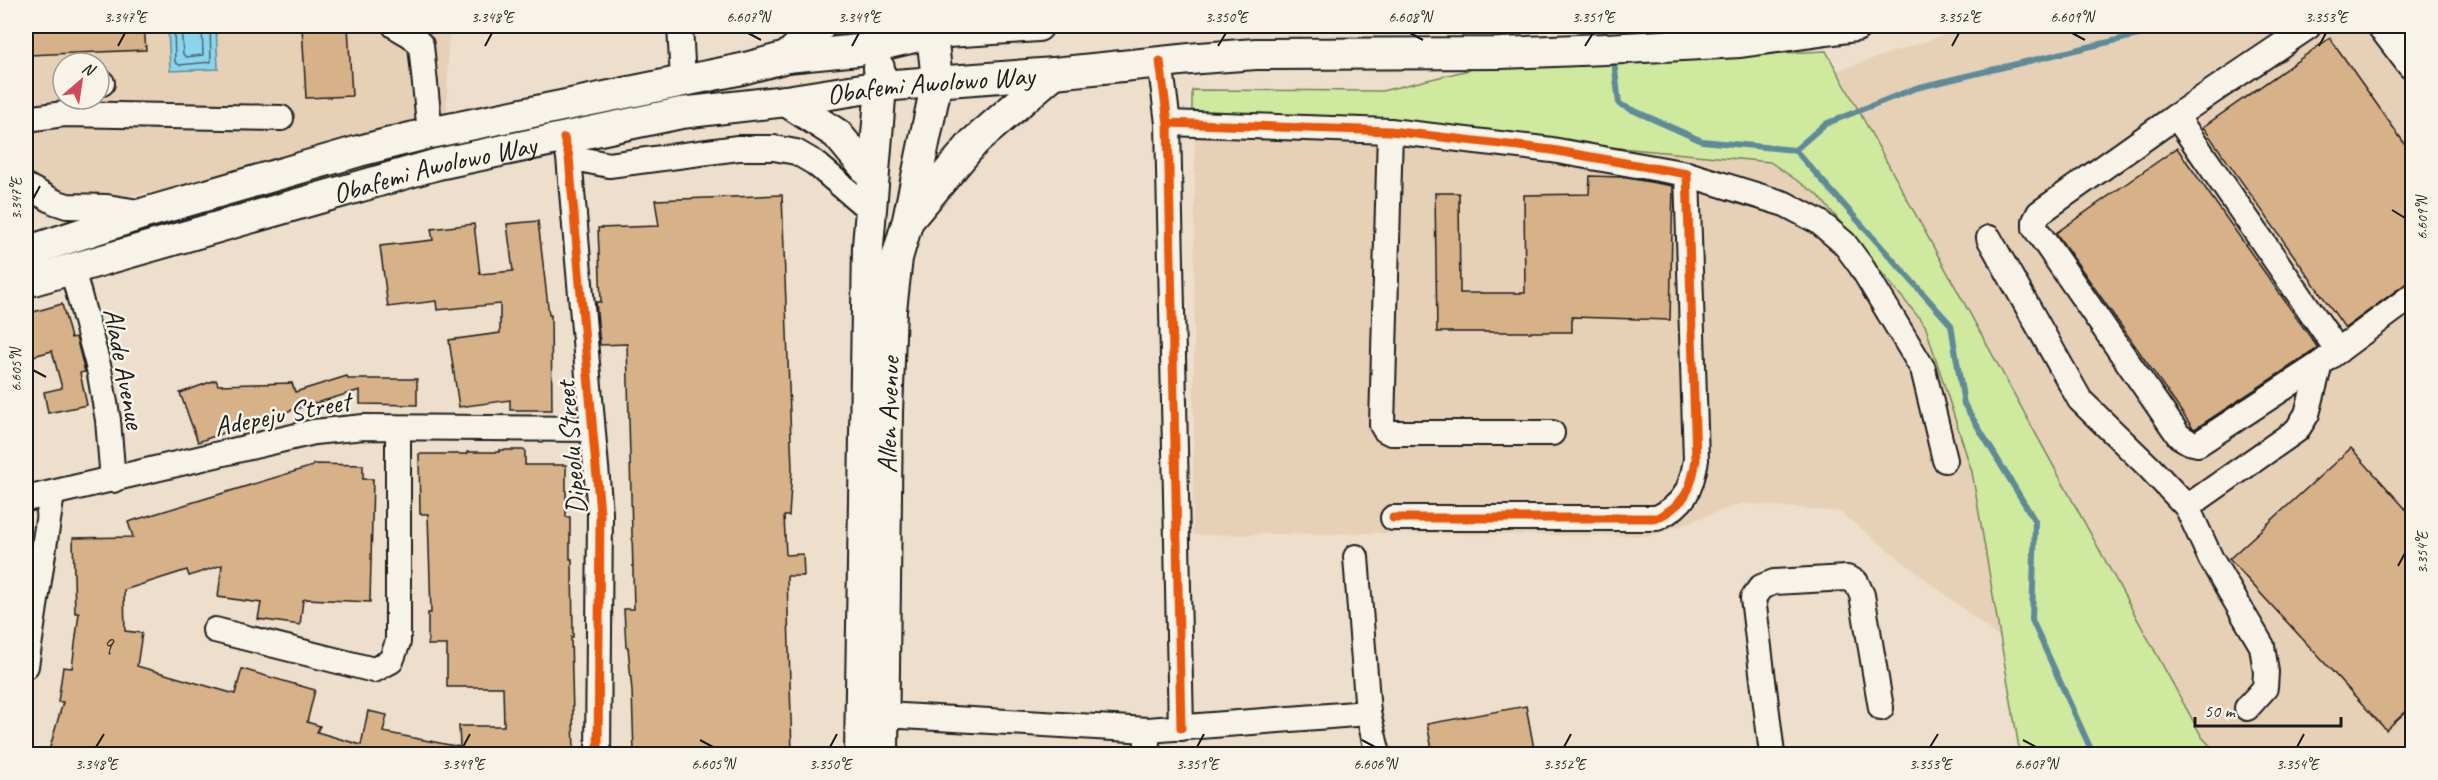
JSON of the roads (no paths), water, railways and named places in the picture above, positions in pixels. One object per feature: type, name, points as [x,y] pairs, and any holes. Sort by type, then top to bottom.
[{"type":"main road","points":[[787,57],[820,26]]},
{"type":"main road","name":"Obafemi Awolowo Way","points":[[26,252],[145,213],[359,151],[430,133],[742,69],[787,57],[859,50],[877,36],[931,29],[1038,26]]},
{"type":"main road","name":"Obafemi Awolowo Way","points":[[26,282],[438,164],[567,148],[681,113],[786,101],[881,86],[1256,54],[1501,53],[1740,42],[1856,26]]},
{"type":"main road","points":[[2383,26],[2412,64]]},
{"type":"main road","name":"Allen Avenue","points":[[883,754],[887,412],[891,310],[897,258],[908,220],[937,81],[931,29]]},
{"type":"main road","name":"Allen Avenue","points":[[860,754],[870,210],[881,86],[877,36]]},
{"type":"main road","points":[[908,220],[974,142],[1054,73]]},
{"type":"main road","points":[[786,101],[837,134],[873,177]]},
{"type":"street","points":[[395,26],[412,36],[421,45],[430,133]]},
{"type":"street","points":[[680,26],[683,80]]},
{"type":"street","points":[[2308,27],[2176,116],[2039,213],[2035,221],[2035,228],[2179,436],[2198,444],[2329,357],[2412,296]]},
{"type":"street","points":[[1160,62],[1168,123],[1181,728]]},
{"type":"street","points":[[111,107],[280,118]]},
{"type":"street","points":[[26,119],[51,109]]},
{"type":"street","points":[[2176,116],[2329,357]]},
{"type":"street","points":[[1168,123],[1390,131],[1552,150],[1687,174],[1785,204],[1819,222],[1844,243],[1861,266],[1923,369],[1945,460]]},
{"type":"street","points":[[1390,131],[1382,426],[1391,433],[1552,434]]},
{"type":"street","points":[[567,148],[609,165],[738,148],[774,148],[796,152],[815,163],[870,210]]},
{"type":"street","name":"Dipeolu Street","points":[[567,148],[600,513],[598,754]]},
{"type":"street","points":[[1393,518],[1657,518],[1671,510],[1685,497],[1692,481],[1696,460],[1687,174]]},
{"type":"street","points":[[26,186],[67,206],[107,207],[145,213]]},
{"type":"street","points":[[1989,238],[2080,400],[2149,466],[2187,507],[2211,559],[2262,646],[2266,672],[2265,688],[2247,708]]},
{"type":"street","name":"Alade Avenue","points":[[72,269],[99,369],[108,420],[112,480]]},
{"type":"street","points":[[2187,507],[2297,430],[2307,414],[2329,357]]},
{"type":"street","name":"Adepeju Street","points":[[26,500],[314,432],[364,427],[591,429]]},
{"type":"street","points":[[215,630],[374,670],[391,661],[398,642],[398,428]]},
{"type":"street","points":[[26,666],[52,494]]},
{"type":"street","points":[[1356,557],[1368,713],[1378,754]]},
{"type":"street","points":[[1772,754],[1753,598],[1761,587],[1774,582],[1847,578],[1856,582],[1862,595],[1881,708]]},
{"type":"street","points":[[884,715],[1148,730],[1368,713]]},
{"type":"street","points":[[1146,754],[1148,730]]},
{"type":"water","points":[[168,26],[216,26],[218,69],[170,71]]},
{"type":"waterway","points":[[1795,150],[1825,124],[1916,88],[2176,26]]},
{"type":"waterway","points":[[1614,61],[1619,104],[1702,141],[1795,150],[1951,325],[1964,404],[2035,521],[2032,620],[2093,754]]}]
